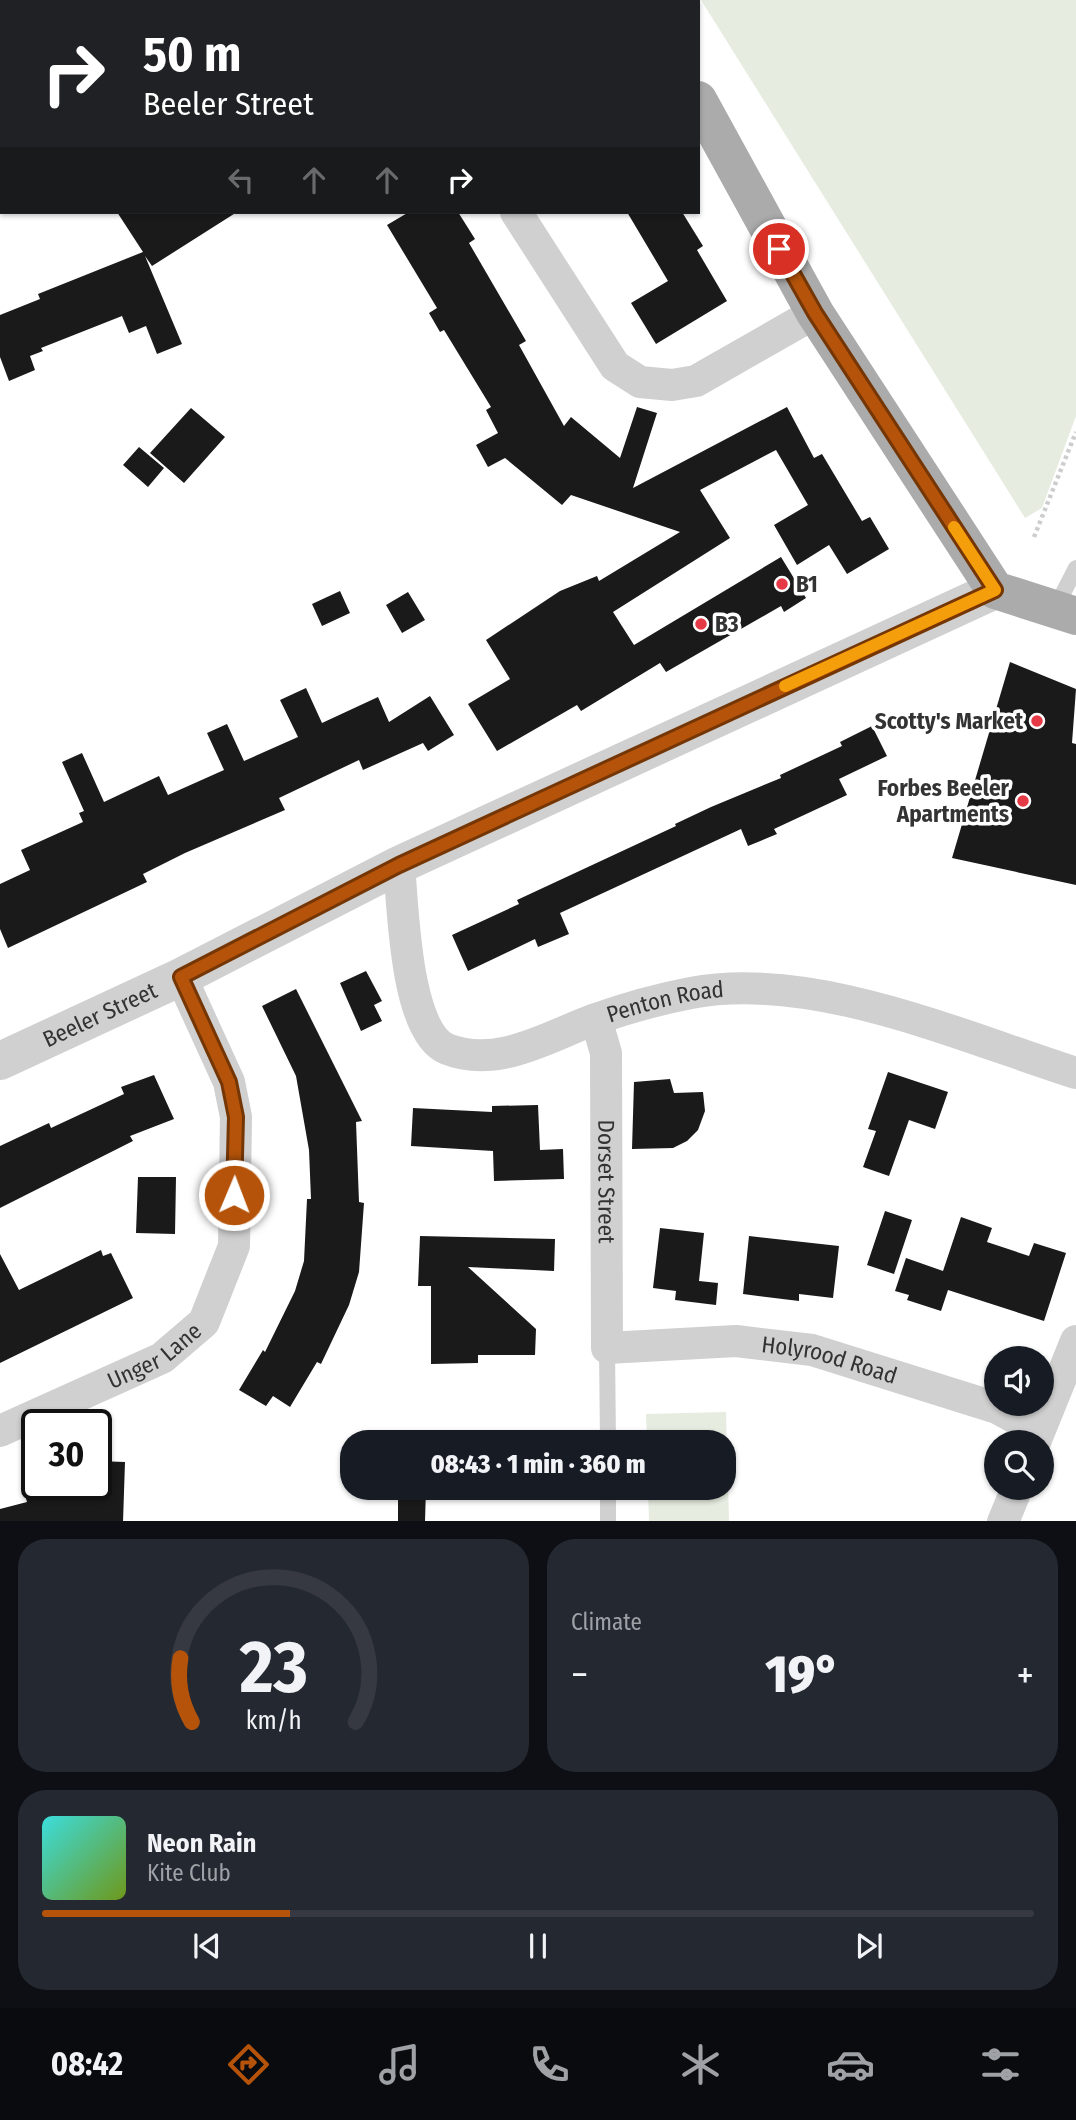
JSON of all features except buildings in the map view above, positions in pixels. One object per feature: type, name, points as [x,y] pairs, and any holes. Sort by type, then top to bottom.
[{"type":"main road","points":[[700,104],[815,313],[995,590],[1065,612]]},
{"type":"street","points":[[517,214],[615,366],[640,382],[672,385],[696,381],[815,313]]},
{"type":"street","name":"Beeler Street","points":[[0,1061],[181,977],[399,865],[995,590]]},
{"type":"street","name":"Penton Road","points":[[399,865],[412,994],[424,1025],[444,1048],[486,1057],[515,1050],[596,1019],[692,993],[756,989],[852,1000],[1076,1073]]},
{"type":"street","name":"Unger Lane","points":[[0,1431],[162,1357],[204,1322],[209,1310],[234,1246],[236,1117],[229,1082],[181,977]]},
{"type":"street","name":"Dorset Street","points":[[596,1019],[606,1053],[607,1348]]},
{"type":"street","name":"Holyrood Road","points":[[607,1348],[736,1340],[812,1350],[997,1408],[1028,1430]]},
{"type":"street","points":[[1039,1430],[1076,1341]]},
{"type":"street","points":[[1003,1521],[1012,1500]]},
{"type":"lane","points":[[1065,612],[1076,568]]},
{"type":"lane","points":[[607,1348],[608,1430]]},
{"type":"lane","points":[[608,1500],[608,1521]]},
{"type":"path","points":[[1034,537],[1076,432]]},
{"type":"shaded area","points":[[701,0],[1076,0],[1076,416],[1042,508],[1025,518]]},
{"type":"shaded area","points":[[726,1412],[726,1430],[647,1430],[646,1414]]},
{"type":"shaded area","points":[[648,1500],[728,1500],[729,1521],[649,1521]]},
{"type":"slow traffic","points":[[785,686],[995,590],[954,527]]},
{"type":"place","name":"B1","points":[[782,584]]},
{"type":"place","name":"B3","points":[[701,624]]},
{"type":"place","name":"Scotty's Market","points":[[1037,721]]},
{"type":"place","name":"Forbes Beeler Apartments","points":[[1023,801]]},
{"type":"route","points":[[234,1195],[236,1117],[229,1082],[181,977],[399,865],[995,590],[815,313],[779,249]]}]
